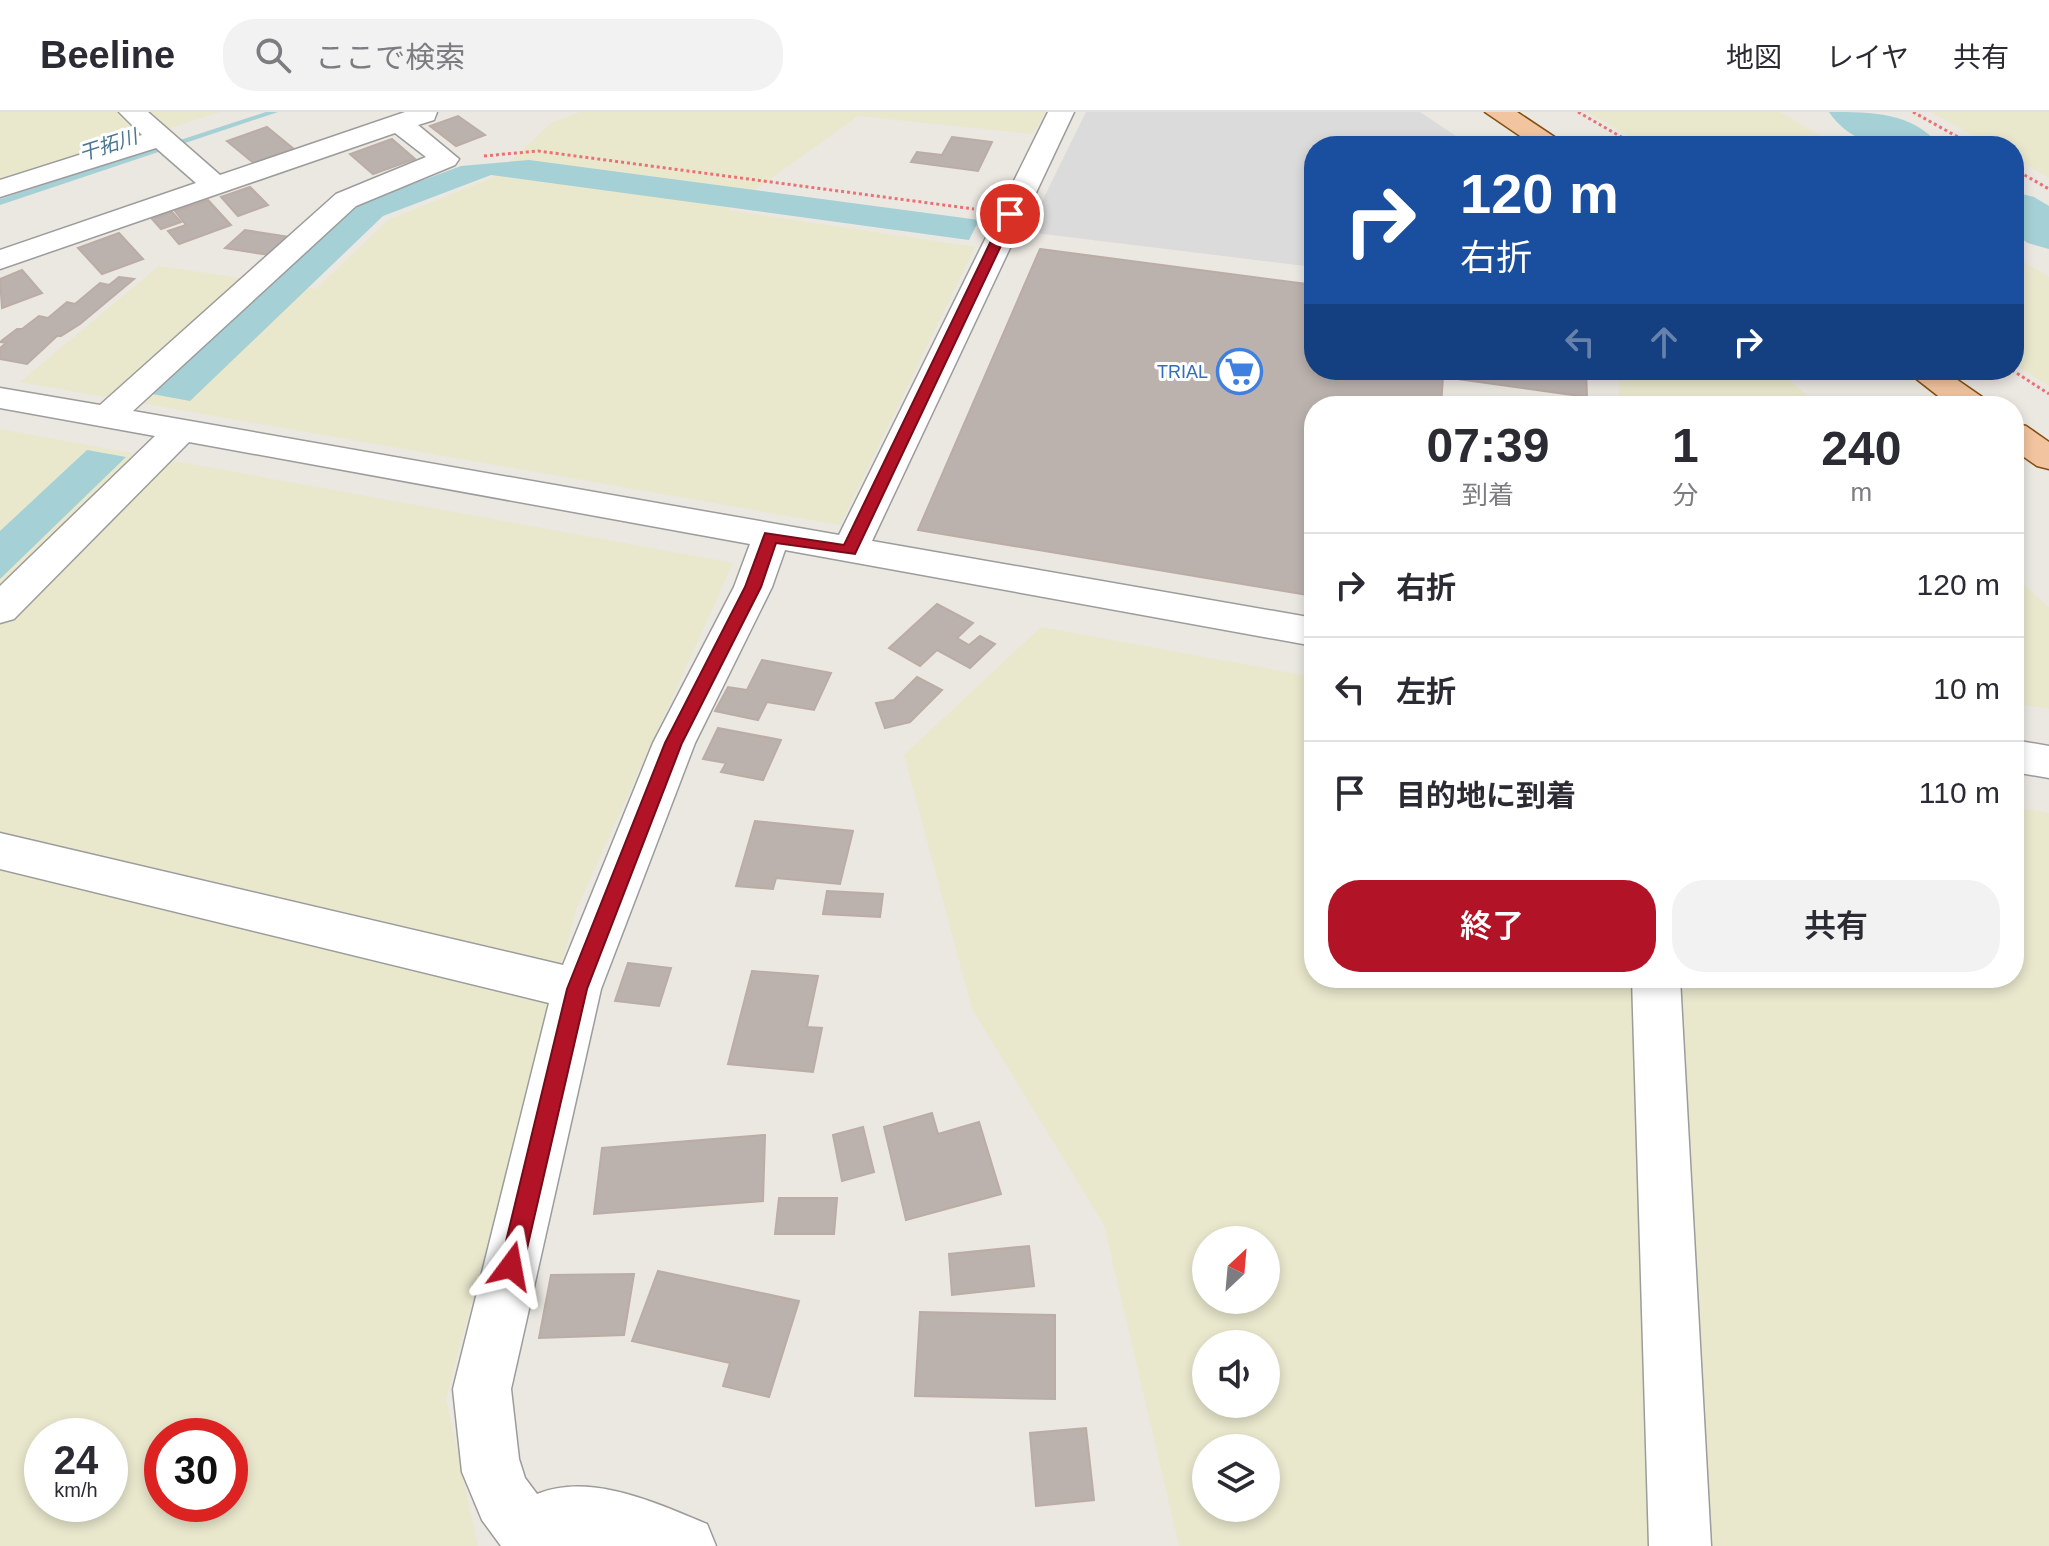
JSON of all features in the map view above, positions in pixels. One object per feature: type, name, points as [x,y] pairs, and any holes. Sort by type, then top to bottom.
[{"type":"main road","points":[[1498,112],[1538,136]]},
{"type":"main road","points":[[1935,380],[1959,396]]},
{"type":"main road","points":[[2024,441],[2049,458]]},
{"type":"street","points":[[132,112],[214,185]]},
{"type":"street","points":[[0,260],[430,112]]},
{"type":"street","points":[[849,551],[1061,112]]},
{"type":"street","points":[[107,417],[346,200],[445,159],[399,123]]},
{"type":"street","points":[[0,189],[166,144]]},
{"type":"street","points":[[0,398],[1304,630]]},
{"type":"street","points":[[0,609],[181,431]]},
{"type":"street","points":[[685,1546],[589,1515],[556,1517],[532,1540],[505,1503],[485,1453],[482,1389],[577,989],[674,743],[753,587],[771,537]]},
{"type":"street","points":[[2024,758],[2049,762]]},
{"type":"street","points":[[0,851],[577,989]]},
{"type":"street","points":[[1656,988],[1680,1546]]},
{"type":"path","points":[[1578,112],[1620,136]]},
{"type":"path","points":[[1913,112],[1956,136]]},
{"type":"path","points":[[445,159],[538,151],[1010,214]]},
{"type":"path","points":[[2024,175],[2049,189]]},
{"type":"path","points":[[2024,378],[2049,394]]},
{"type":"green space","points":[[0,112],[220,112],[0,182]]},
{"type":"green space","points":[[580,112],[1045,112],[1033,134],[858,116],[727,210],[975,247],[840,525],[20,382],[159,266],[316,289],[388,220],[494,177],[551,123]]},
{"type":"green space","points":[[1587,112],[1780,112],[1820,136],[1629,136]]},
{"type":"green space","points":[[1931,112],[2049,112],[2049,178],[2024,164],[2024,136],[1974,136]]},
{"type":"green space","points":[[2024,262],[2049,277],[2049,386],[2024,370]]},
{"type":"green space","points":[[1619,380],[1789,380],[1808,396],[1619,396]]},
{"type":"green space","points":[[0,429],[733,563],[576,910],[446,1399],[478,1546],[0,1546]]},
{"type":"green space","points":[[2024,585],[2049,607],[2049,709],[2024,705]]},
{"type":"green space","points":[[1041,627],[1304,675],[1304,988],[2024,988],[2024,809],[2049,813],[2049,1546],[1179,1546],[1104,1225],[972,1009],[904,755]]},
{"type":"shaded area","points":[[1086,112],[1420,112],[1456,136],[1304,136],[1304,266],[1027,232]]},
{"type":"water","points":[[529,160],[979,220],[969,240],[491,175],[383,216],[190,401],[152,394],[356,205],[461,166]]},
{"type":"water","points":[[87,450],[126,457],[0,579],[0,531]]},
{"type":"building","points":[[458,116],[485,135],[456,146],[430,126]]},
{"type":"building","points":[[267,127],[295,150],[255,164],[227,141]]},
{"type":"building","points":[[952,137],[992,142],[978,171],[911,162],[917,152],[942,155]]},
{"type":"building","points":[[392,139],[415,159],[373,174],[350,154]]},
{"type":"building","points":[[250,187],[268,205],[238,216],[221,197]]},
{"type":"building","points":[[208,200],[231,225],[179,244],[168,231],[186,225],[175,211]]},
{"type":"building","points":[[172,212],[181,222],[161,229],[152,219]]},
{"type":"building","points":[[245,230],[289,237],[269,255],[225,248]]},
{"type":"building","points":[[119,233],[143,259],[102,274],[78,248]]},
{"type":"building","points":[[1040,249],[1304,284],[1304,380],[1443,380],[1442,396],[1304,396],[1304,594],[918,530]]},
{"type":"building","points":[[22,270],[42,293],[2,308],[0,279]]},
{"type":"building","points":[[119,277],[134,279],[80,324],[57,336],[27,364],[0,359],[0,348],[6,343],[0,342],[17,329],[22,329],[39,316],[48,318],[67,302],[75,304],[100,283],[109,285]]},
{"type":"building","points":[[1465,380],[1586,380],[1587,396]]},
{"type":"building","points":[[937,604],[973,623],[957,638],[969,645],[980,636],[995,644],[970,668],[937,650],[920,666],[889,648]]},
{"type":"building","points":[[762,660],[831,673],[814,710],[767,702],[758,720],[715,711],[728,687],[747,690]]},
{"type":"building","points":[[917,677],[942,690],[910,722],[885,728],[876,703],[894,700]]},
{"type":"building","points":[[718,728],[781,740],[763,780],[721,772],[726,763],[703,759]]},
{"type":"building","points":[[755,821],[853,831],[840,884],[776,878],[773,889],[736,886]]},
{"type":"building","points":[[827,891],[883,894],[880,917],[823,914]]},
{"type":"building","points":[[628,963],[671,968],[659,1006],[615,1001]]},
{"type":"building","points":[[752,971],[818,976],[807,1027],[822,1028],[813,1072],[728,1064]]},
{"type":"building","points":[[932,1113],[938,1134],[979,1122],[1001,1194],[906,1220],[884,1127]]},
{"type":"building","points":[[863,1127],[874,1172],[842,1181],[833,1135]]},
{"type":"building","points":[[765,1135],[763,1201],[594,1214],[602,1148]]},
{"type":"building","points":[[779,1198],[837,1198],[834,1234],[775,1234]]},
{"type":"building","points":[[1029,1246],[1034,1286],[952,1295],[949,1254]]},
{"type":"building","points":[[658,1271],[799,1301],[769,1397],[723,1386],[730,1363],[632,1341]]},
{"type":"building","points":[[634,1274],[624,1335],[539,1338],[551,1275]]},
{"type":"building","points":[[920,1312],[1055,1315],[1055,1399],[915,1396]]},
{"type":"building","points":[[1086,1428],[1094,1500],[1036,1506],[1030,1433]]},
{"type":"waterway","name":"干拓川","points":[[0,202],[274,112]]},
{"type":"waterway","points":[[1855,112],[1896,136]]},
{"type":"waterway","points":[[2024,215],[2049,231]]},
{"type":"place","name":"TRIAL","points":[[1239,372]]},
{"type":"route","points":[[511,1266],[577,989],[674,743],[753,587],[771,537],[849,551],[1010,214]]}]
